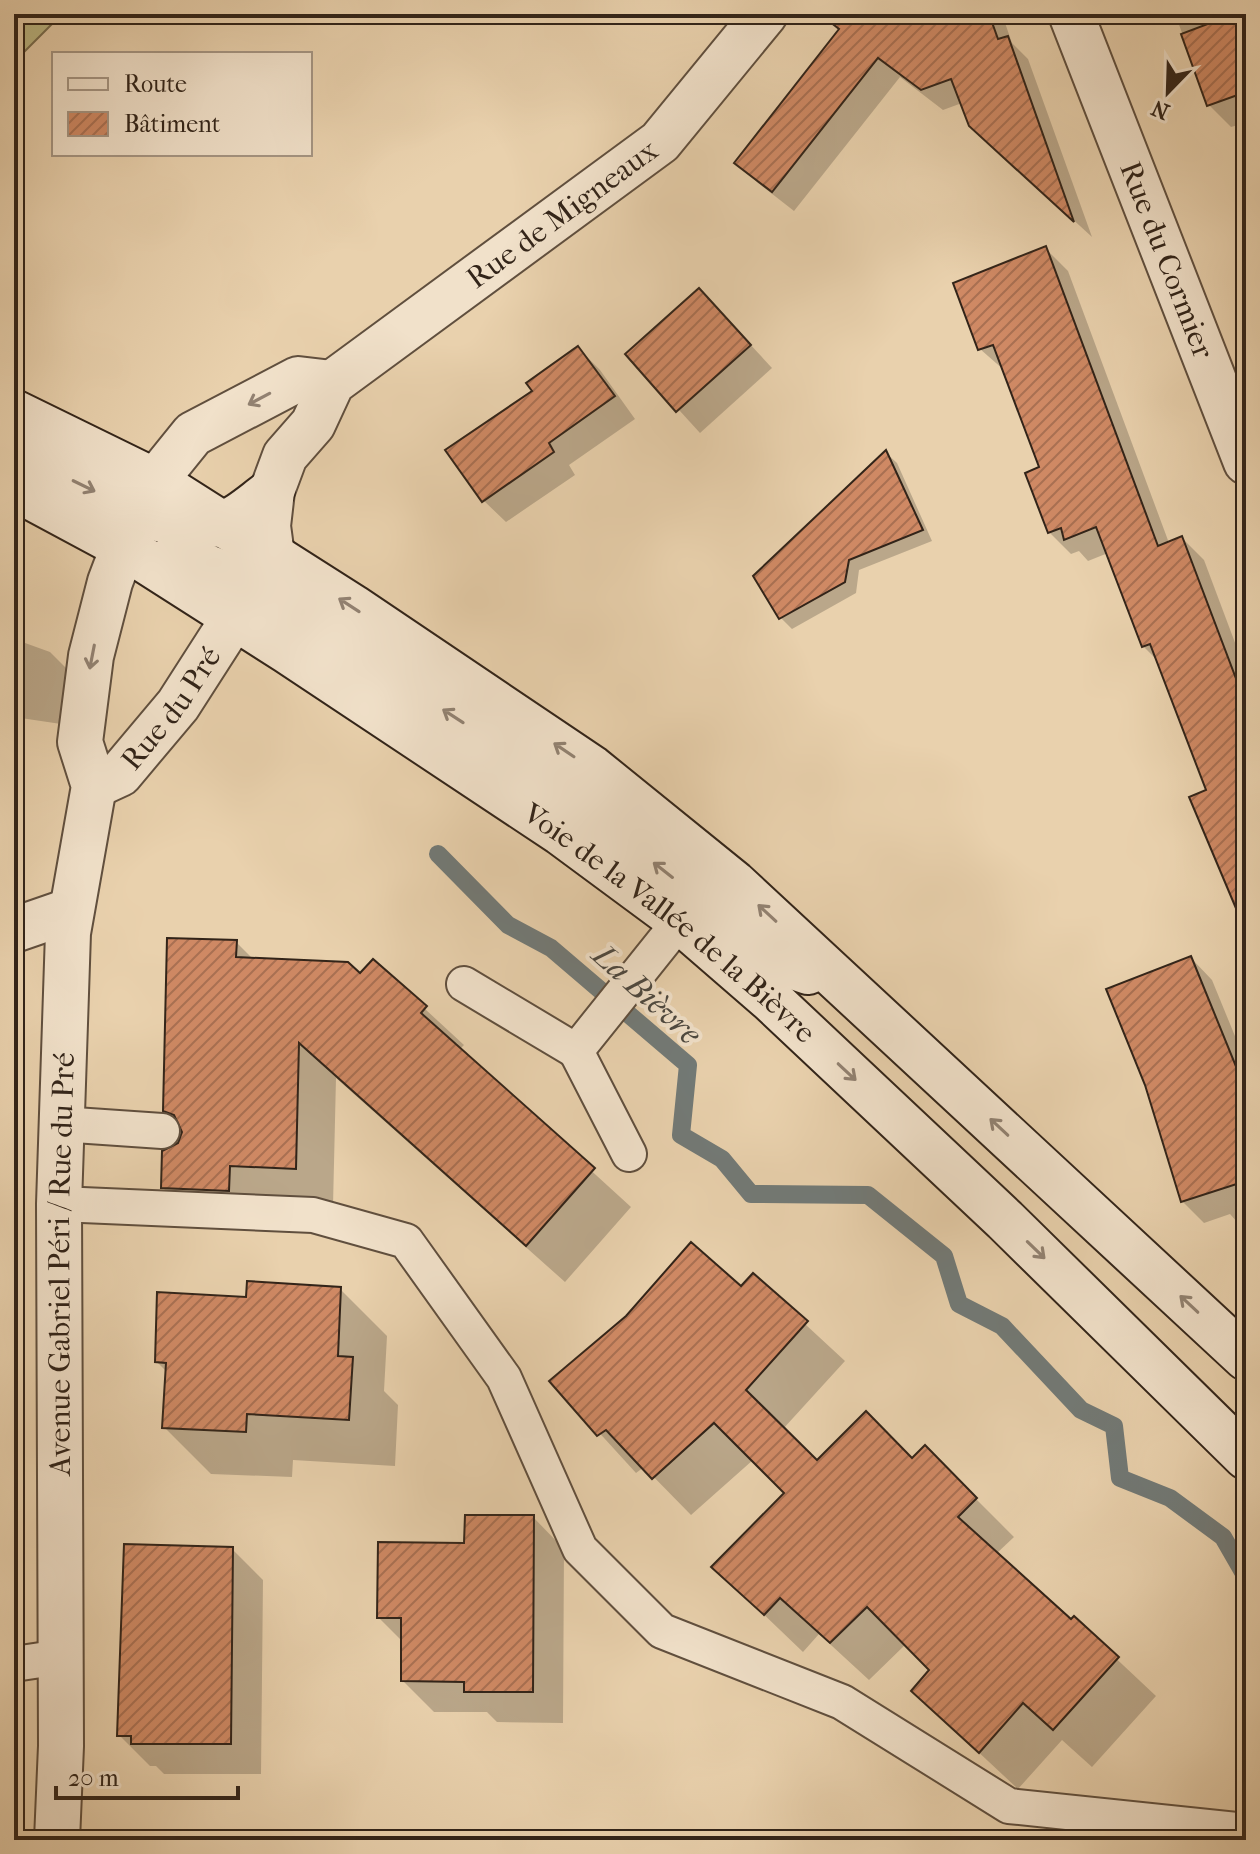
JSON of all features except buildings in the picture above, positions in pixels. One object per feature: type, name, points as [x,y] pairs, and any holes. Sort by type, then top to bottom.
[{"type":"main road","name":"Rue de Migneaux","points":[[253,587],[268,526],[272,491],[285,456],[313,424],[332,383],[660,142],[765,14]]},
{"type":"main road","name":"Rue du Cormier","points":[[1071,14],[1246,462]]},
{"type":"main road","points":[[94,786],[80,742],[91,656],[131,530],[193,434],[298,379],[332,383]]},
{"type":"main road","name":"Voie de la Vallée de la Bièvre","points":[[14,412],[131,530]]},
{"type":"main road","points":[[14,451],[131,530],[253,587]]},
{"type":"main road","name":"Voie de la Vallée de la Bièvre","points":[[14,488],[131,530],[223,524],[253,587],[561,833],[680,921],[770,999],[1005,1220],[1246,1457]]},
{"type":"main road","points":[[223,524],[272,491]]},
{"type":"main road","name":"Voie de la Vallée de la Bièvre","points":[[253,587],[592,768],[734,883],[1246,1358]]},
{"type":"main road","name":"Rue du Pré","points":[[94,786],[120,774],[178,705],[253,587]]},
{"type":"main road","name":"Avenue Gabriel Péri / Rue du Pré","points":[[57,1840],[61,1746],[60,1124],[69,911],[94,786]]},
{"type":"main road","points":[[14,930],[69,911]]},
{"type":"lane","points":[[576,1051],[680,921]]},
{"type":"lane","points":[[464,984],[576,1051],[629,1154]]},
{"type":"lane","points":[[60,1124],[162,1131]]},
{"type":"lane","points":[[59,1204],[313,1215],[406,1241],[504,1378],[580,1549],[662,1631],[842,1702],[1009,1806],[1246,1831]]},
{"type":"lane","points":[[14,1664],[61,1657]]},
{"type":"shaded area","points":[[14,14],[62,14],[14,62]]},
{"type":"waterway","name":"La Bièvre","points":[[438,854],[508,925],[551,948],[688,1065],[681,1135],[722,1159],[751,1194],[868,1195],[944,1256],[959,1304],[1002,1326],[1081,1410],[1114,1426],[1120,1478],[1170,1498],[1223,1537],[1246,1577]]}]
